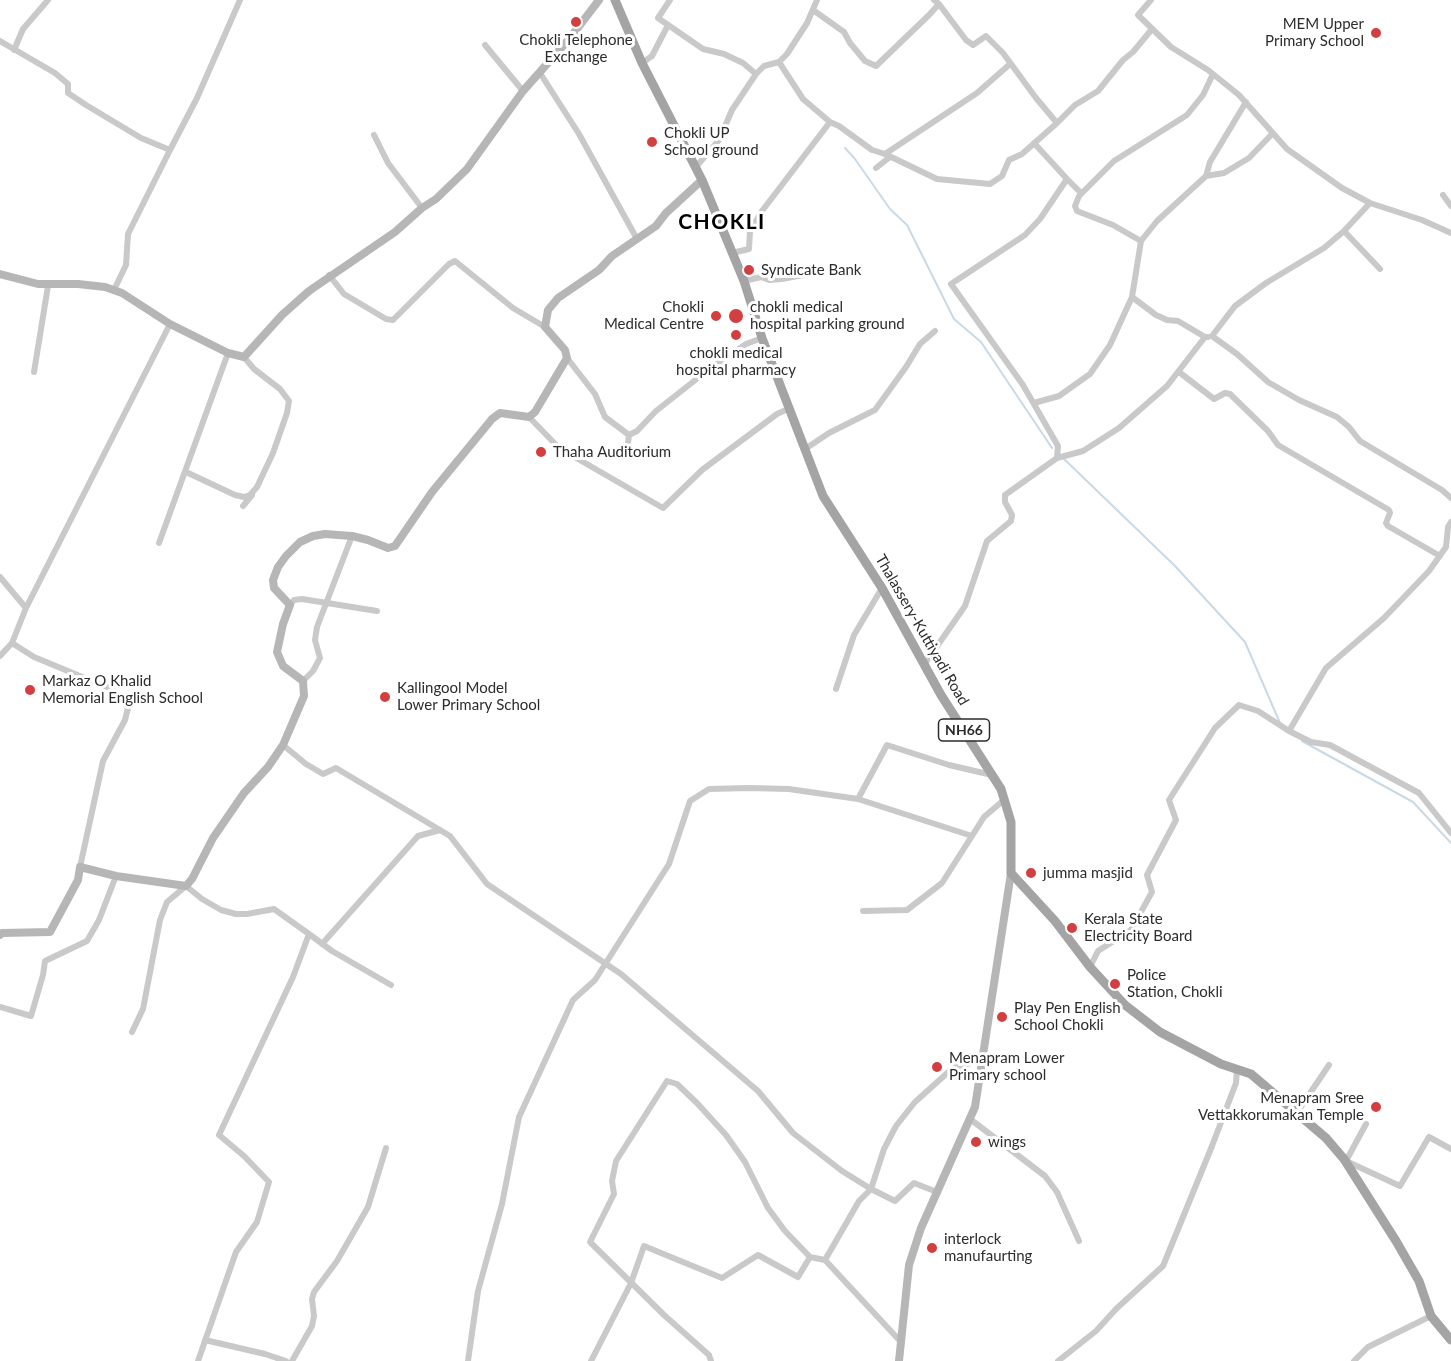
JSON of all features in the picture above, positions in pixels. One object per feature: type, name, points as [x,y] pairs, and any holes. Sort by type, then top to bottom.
[{"type":"main road","points":[[0,274],[48,286],[95,285],[114,290],[170,324],[228,353],[244,357],[282,315],[329,275],[395,232],[436,199],[467,169],[523,91],[600,0]]},
{"type":"main road","name":"Thalassery-Kuttiyadi Road","points":[[615,0],[642,63],[702,180],[744,281],[762,338],[823,496],[882,588],[924,665],[1001,789],[1011,822],[1011,873]]},
{"type":"main road","points":[[0,935],[2,933],[50,932],[78,880],[80,867],[116,876],[186,886],[213,838],[244,793],[268,767],[283,745],[304,696],[303,681],[283,666],[277,652],[281,630],[290,605],[274,588],[273,580],[286,556],[300,542],[325,534],[352,536],[388,549],[395,546],[432,492],[492,419],[500,413],[529,417],[535,412],[567,358],[565,350],[545,327],[548,310],[558,298],[599,270],[612,256],[656,226],[666,213],[702,180]]},
{"type":"main road","points":[[1011,873],[1055,921],[1090,967],[1125,1005],[1160,1032],[1221,1064],[1251,1074],[1326,1138],[1346,1161],[1419,1281],[1431,1316],[1451,1340]]},
{"type":"main road","points":[[899,1361],[909,1265],[921,1228],[975,1107],[1011,873]]},
{"type":"street","points":[[14,50],[24,29],[48,0]]},
{"type":"street","points":[[114,290],[126,265],[128,234],[197,98],[240,0]]},
{"type":"street","points":[[670,0],[658,18],[703,49],[733,58],[756,74]]},
{"type":"street","points":[[695,168],[719,140],[732,110],[756,74],[764,66],[779,62],[787,54],[817,0]]},
{"type":"street","points":[[1151,0],[1138,15],[1171,47],[1213,74],[1246,102],[1272,134],[1301,160],[1342,188],[1370,203],[1422,220],[1451,233]]},
{"type":"street","points":[[813,10],[844,32],[865,61],[876,66],[937,2],[966,40],[973,45],[986,36],[1003,53],[1057,123]]},
{"type":"street","points":[[642,63],[652,56],[668,25]]},
{"type":"street","points":[[779,62],[803,99],[830,122],[872,150],[888,155],[937,179],[990,184],[1002,176],[1009,160],[1022,154],[1075,105],[1098,92],[1123,60],[1133,52],[1152,29]]},
{"type":"street","points":[[0,41],[55,73],[68,84],[68,93],[86,105],[141,138],[170,150]]},
{"type":"street","points":[[484,45],[523,91]]},
{"type":"street","points":[[876,168],[888,155],[977,93],[1010,63]]},
{"type":"street","points":[[540,73],[579,134],[637,239]]},
{"type":"street","points":[[1141,241],[1113,225],[1077,211],[1075,206],[1081,193],[1114,161],[1186,115],[1203,95],[1213,74]]},
{"type":"street","points":[[1034,403],[1059,396],[1090,374],[1110,345],[1132,297],[1141,241],[1157,221],[1206,176],[1210,162],[1246,102]]},
{"type":"street","points":[[732,254],[749,249],[750,231],[762,211],[830,122]]},
{"type":"street","points":[[1206,176],[1224,173],[1249,158],[1272,134]]},
{"type":"street","points":[[374,135],[388,164],[422,208]]},
{"type":"street","points":[[1034,143],[1081,193]]},
{"type":"street","points":[[1057,458],[1058,446],[1034,403],[951,284],[1025,234],[1054,201],[1067,179]]},
{"type":"street","points":[[1443,195],[1451,206]]},
{"type":"street","points":[[924,665],[965,606],[987,541],[1011,521],[1012,516],[1005,502],[1005,495],[1057,458],[1083,451],[1103,440],[1146,405],[1179,372],[1235,306],[1266,283],[1324,248],[1344,231],[1370,203]]},
{"type":"street","points":[[1344,231],[1380,269]]},
{"type":"street","points":[[329,275],[344,294],[386,319],[393,320],[449,264],[455,261],[513,308],[545,327]]},
{"type":"street","points":[[744,281],[761,277],[769,280],[782,279],[808,274]]},
{"type":"street","points":[[34,372],[48,286]]},
{"type":"street","points":[[1132,297],[1156,315],[1167,320],[1178,321],[1237,354],[1268,382],[1299,400],[1337,417],[1360,441],[1442,490],[1451,498]]},
{"type":"street","points":[[0,656],[12,643],[26,608],[170,324]]},
{"type":"street","points":[[805,449],[876,410],[920,344],[935,331]]},
{"type":"street","points":[[628,435],[637,431],[669,399],[708,370],[746,344],[762,338]]},
{"type":"street","points":[[159,543],[228,353]]},
{"type":"street","points":[[243,506],[255,491],[273,453],[288,413],[289,401],[280,389],[254,369],[244,357]]},
{"type":"street","points":[[567,358],[596,394],[605,417],[628,435]]},
{"type":"street","points":[[1179,372],[1214,399],[1225,393],[1230,394],[1268,431],[1278,445],[1389,510],[1386,523],[1388,526],[1440,556]]},
{"type":"street","points":[[529,417],[559,448],[663,508],[702,470],[777,414],[790,408]]},
{"type":"street","points":[[627,451],[628,435]]},
{"type":"street","points":[[186,472],[235,495],[250,495],[255,491]]},
{"type":"street","points":[[1288,730],[1326,668],[1384,618],[1429,571],[1446,547],[1448,527],[1451,522]]},
{"type":"street","points":[[303,681],[313,671],[320,658],[315,640],[317,627],[352,536]]},
{"type":"street","points":[[0,577],[26,608]]},
{"type":"street","points":[[836,689],[854,635],[882,588]]},
{"type":"street","points":[[290,605],[294,600],[302,598],[377,610]]},
{"type":"street","points":[[12,643],[34,657],[109,688],[120,696],[128,708],[125,720],[103,761],[80,867]]},
{"type":"street","points":[[1090,967],[1098,951],[1131,930],[1152,892],[1148,875],[1176,820],[1169,800],[1215,728],[1239,705],[1258,711],[1311,742],[1330,745],[1419,793],[1451,833]]},
{"type":"street","points":[[283,745],[306,764],[323,774],[336,768],[450,836],[487,884],[621,974],[758,1091],[793,1133],[842,1171],[895,1201],[914,1183],[937,1192]]},
{"type":"street","points":[[858,799],[887,745],[993,776]]},
{"type":"street","points":[[468,1361],[478,1291],[502,1204],[519,1117],[573,1000],[595,980],[669,864],[690,801],[696,795],[709,789],[789,789],[858,799],[972,836]]},
{"type":"street","points":[[863,911],[907,910],[942,883],[984,817],[1005,799]]},
{"type":"street","points":[[322,944],[418,836],[440,830]]},
{"type":"street","points":[[0,1006],[31,1016],[45,961],[87,941],[99,920],[116,876]]},
{"type":"street","points":[[132,1032],[143,1009],[160,920],[167,902],[186,886],[221,910],[236,914],[274,909],[322,944],[391,986]]},
{"type":"street","points":[[198,1361],[236,1252],[257,1222],[269,1182],[244,1156],[219,1135],[293,977],[309,934]]},
{"type":"street","points":[[825,1260],[859,1201],[871,1189],[884,1149],[892,1133],[915,1102],[954,1067],[984,1060]]},
{"type":"street","points":[[1296,1114],[1329,1065]]},
{"type":"street","points":[[1058,1361],[1096,1331],[1116,1309],[1163,1266],[1236,1083],[1237,1069]]},
{"type":"street","points":[[711,1361],[709,1355],[590,1242],[614,1194],[612,1181],[616,1161],[667,1081],[677,1084],[726,1135],[745,1162],[768,1208],[785,1231],[810,1257],[825,1260],[901,1342]]},
{"type":"street","points":[[970,1119],[1045,1176],[1057,1192],[1079,1241]]},
{"type":"street","points":[[1366,1124],[1346,1161],[1400,1186],[1429,1137],[1451,1149]]},
{"type":"street","points":[[292,1361],[312,1326],[314,1292],[336,1261],[368,1207],[386,1148]]},
{"type":"street","points":[[591,1361],[631,1283],[645,1246],[722,1278],[758,1255],[798,1277],[810,1257]]},
{"type":"street","points":[[1354,1361],[1368,1347],[1431,1316]]},
{"type":"street","points":[[205,1340],[286,1361]]},
{"type":"waterway","points":[[845,148],[890,209],[907,225],[954,319],[981,342],[1052,448]]},
{"type":"waterway","points":[[1062,457],[1175,566],[1245,642],[1280,723]]},
{"type":"waterway","points":[[1302,741],[1413,802],[1451,843]]},
{"type":"place","name":"Chokli Telephone Exchange","points":[[576,22]]},
{"type":"place","name":"MEM Upper Primary School","points":[[1376,33]]},
{"type":"place","name":"Chokli UP School ground","points":[[652,142]]},
{"type":"place","name":"Syndicate Bank","points":[[749,270]]},
{"type":"place","name":"Chokli Medical Centre","points":[[716,316]]},
{"type":"place","name":"chokli medical hospital parking ground","points":[[736,316]]},
{"type":"place","name":"chokli medical hospital pharmacy","points":[[736,335]]},
{"type":"place","name":"Thaha Auditorium","points":[[541,452]]},
{"type":"place","name":"Markaz O Khalid Memorial English School","points":[[30,690]]},
{"type":"place","name":"Kallingool Model Lower Primary School","points":[[385,697]]},
{"type":"place","name":"jumma masjid","points":[[1031,873]]},
{"type":"place","name":"Kerala State Electricity Board","points":[[1072,928]]},
{"type":"place","name":"Police Station, Chokli","points":[[1115,984]]},
{"type":"place","name":"Play Pen English School Chokli","points":[[1002,1017]]},
{"type":"place","name":"Menapram Lower Primary school","points":[[937,1067]]},
{"type":"place","name":"Menapram Sree Vettakkorumakan Temple","points":[[1376,1107]]},
{"type":"place","name":"wings","points":[[976,1142]]},
{"type":"place","name":"interlock manufaurting","points":[[932,1248]]},
{"type":"district","name":"CHOKLI","points":[[722,222]]}]
